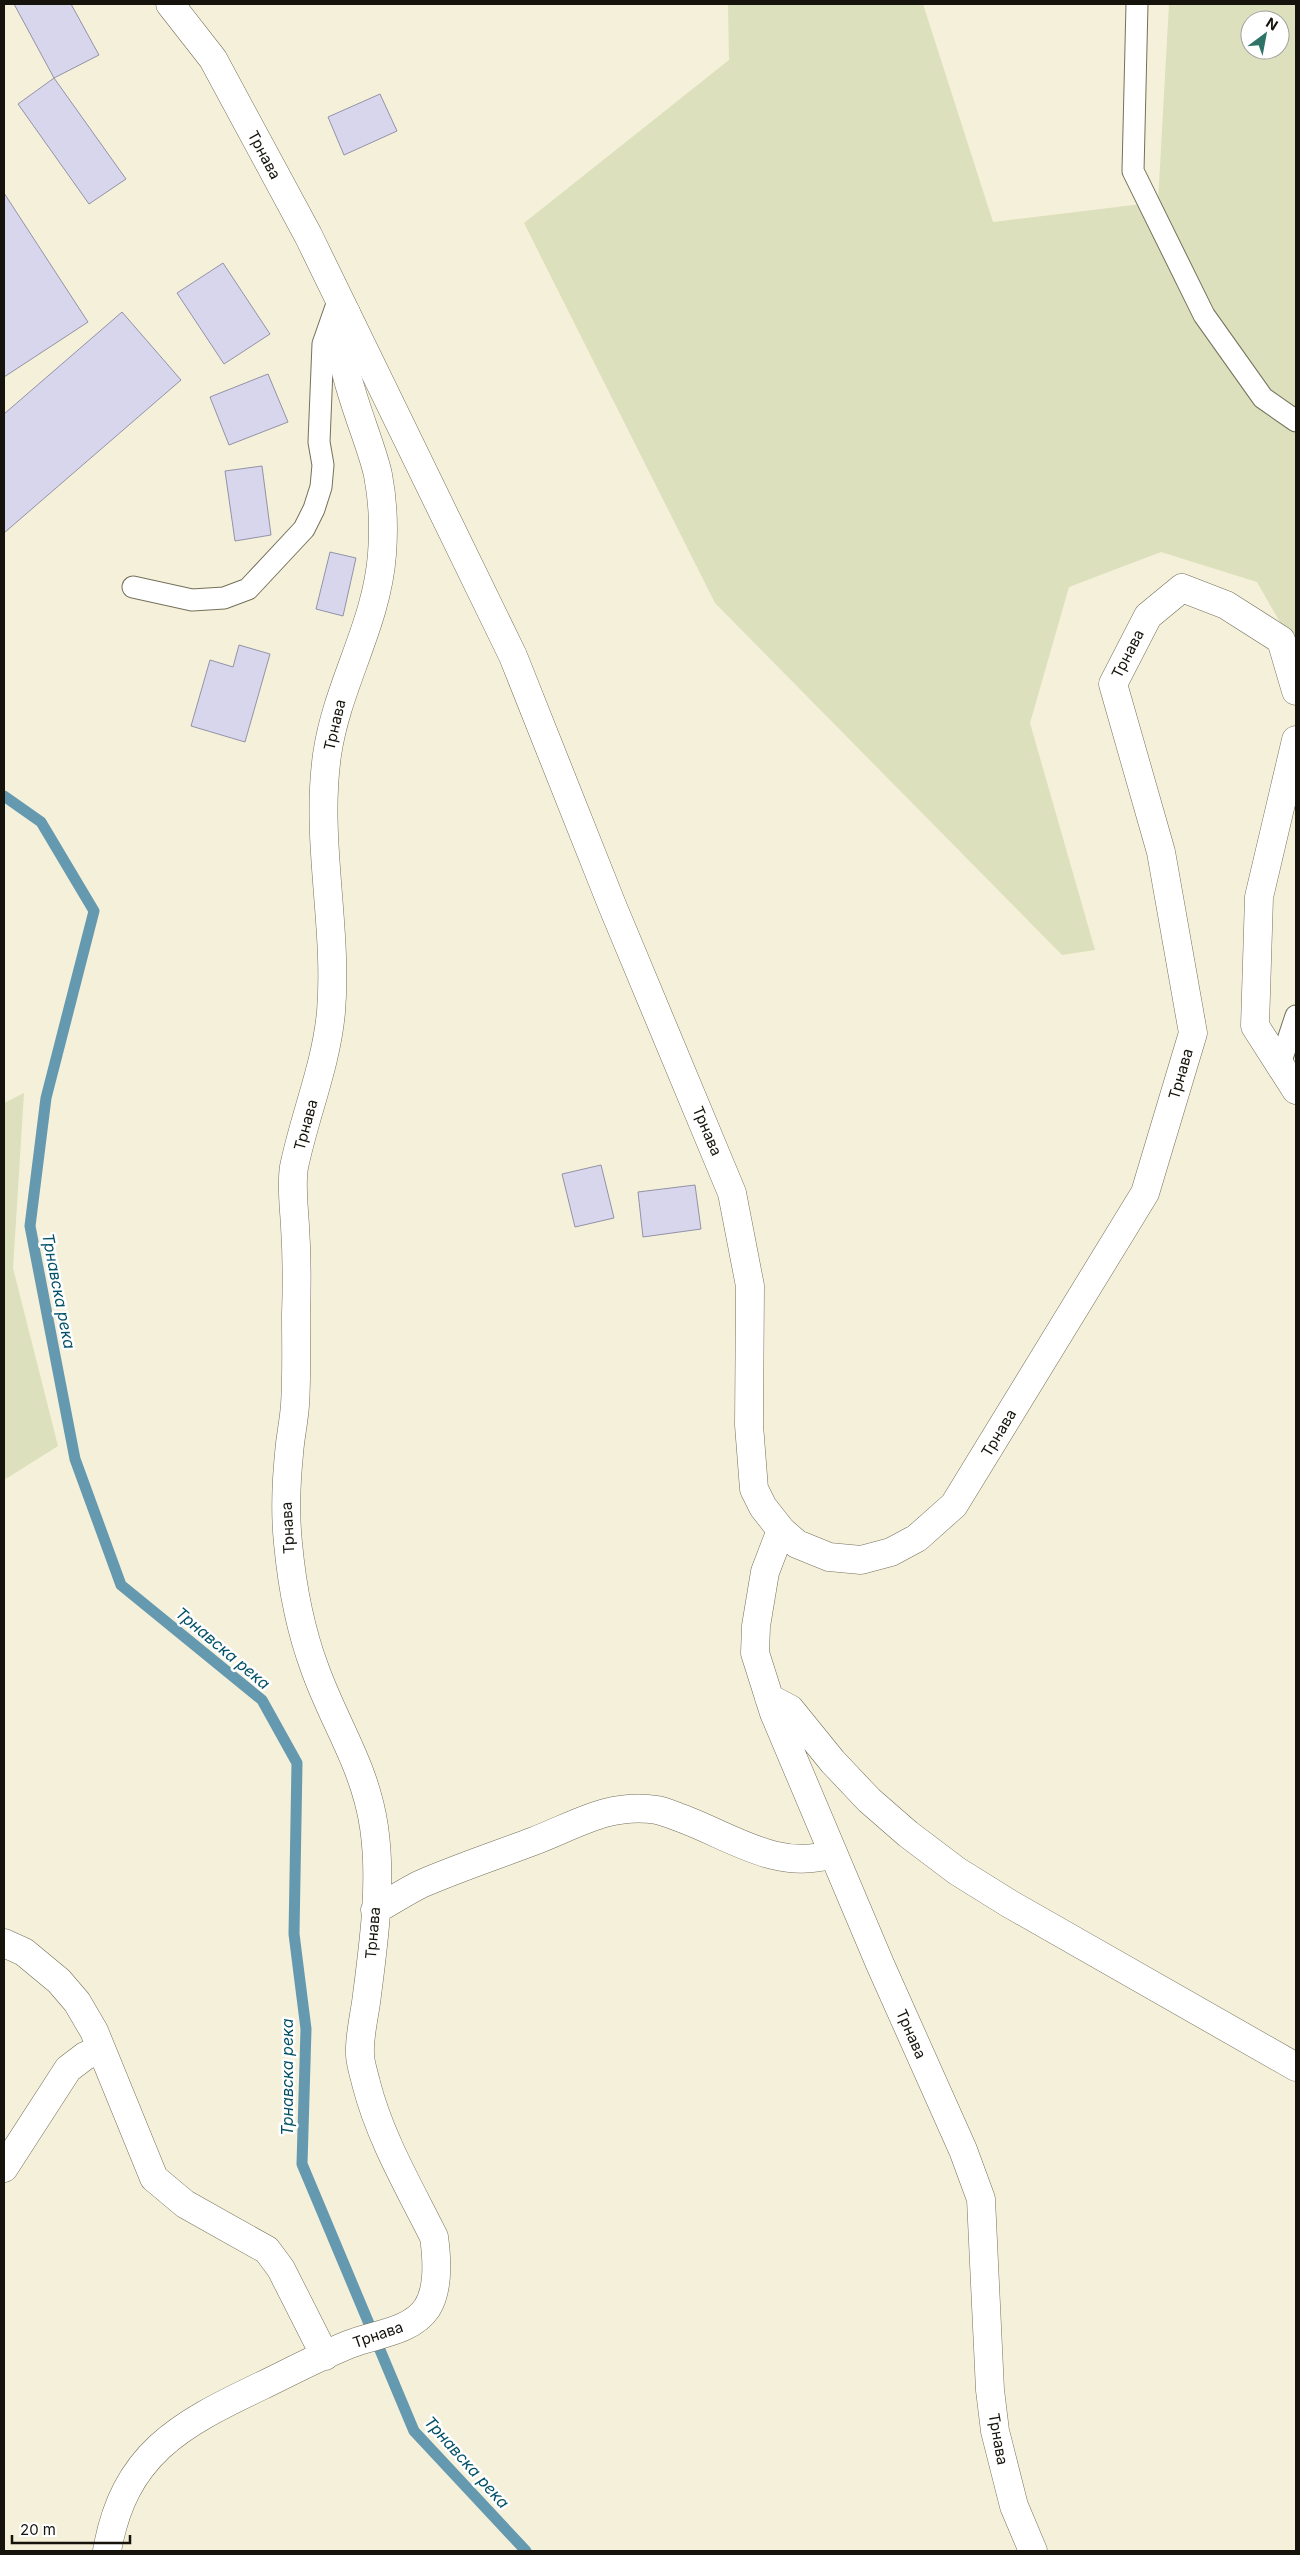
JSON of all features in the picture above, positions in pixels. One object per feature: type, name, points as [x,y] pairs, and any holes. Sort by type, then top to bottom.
[{"type":"street","name":"Трнава","points":[[170,4],[213,59],[308,235],[513,656],[612,905],[732,1194],[750,1286],[749,1425],[754,1489],[763,1507],[781,1530],[797,1544],[829,1557],[861,1560],[891,1552],[917,1538],[954,1505],[1145,1193],[1193,1033],[1161,852],[1113,684],[1148,616],[1182,588],[1226,605],[1280,640],[1296,691]]},
{"type":"street","name":"Трнава","points":[[107,2551],[111,2527],[120,2502],[148,2458],[167,2439],[211,2410],[325,2356],[351,2344],[411,2324],[427,2307],[432,2292],[437,2256],[434,2237],[380,2128],[360,2056],[375,1910],[376,1853],[374,1829],[366,1788],[352,1750],[315,1668],[302,1625],[292,1581],[286,1493],[295,1406],[297,1262],[293,1172],[325,1053],[333,977],[332,938],[325,880],[323,822],[326,761],[337,709],[348,672],[370,619],[377,591],[382,553],[383,515],[378,476],[368,438],[354,402],[341,347],[340,324],[342,306]]},
{"type":"street","points":[[1296,740],[1259,896],[1255,1026],[1296,1090]]},
{"type":"street","name":"Трнава","points":[[781,1530],[765,1572],[756,1626],[755,1653],[769,1698],[832,1854],[963,2150],[981,2199],[990,2390],[995,2432],[1014,2506],[1033,2551]]},
{"type":"street","points":[[769,1698],[790,1709],[833,1762],[869,1800],[908,1834],[957,1871],[1010,1904],[1296,2066]]},
{"type":"street","points":[[375,1910],[420,1885],[550,1835],[572,1823],[621,1810],[659,1810],[717,1832],[759,1851],[791,1860],[814,1860],[832,1854]]},
{"type":"street","points":[[4,1943],[24,1952],[59,1981],[77,2002],[101,2049],[154,2178],[185,2204],[267,2250],[281,2269],[325,2356]]},
{"type":"street","points":[[4,2168],[68,2070],[85,2056],[101,2049]]},
{"type":"lane","points":[[1137,4],[1133,171],[1204,315],[1263,398],[1296,421]]},
{"type":"lane","points":[[133,587],[152,593],[192,600],[224,598],[248,589],[304,530],[314,509],[321,487],[323,464],[320,442],[323,344],[342,306]]},
{"type":"lane","points":[[1280,1064],[1296,1016]]},
{"type":"green space","points":[[728,4],[923,4],[993,222],[1158,202],[1169,4],[1296,4],[1296,650],[1257,582],[1161,552],[1069,587],[1030,723],[1095,950],[1062,955],[715,603],[524,223],[729,60]]},
{"type":"green space","points":[[24,1093],[13,1268],[58,1446],[4,1480],[4,1103]]},
{"type":"building","points":[[14,4],[71,4],[99,55],[54,78]]},
{"type":"building","points":[[54,78],[126,179],[89,204],[18,104]]},
{"type":"building","points":[[380,94],[397,131],[344,155],[328,117]]},
{"type":"building","points":[[4,193],[88,322],[4,377]]},
{"type":"building","points":[[223,263],[270,334],[224,364],[177,293]]},
{"type":"building","points":[[122,312],[181,380],[4,533],[4,414]]},
{"type":"building","points":[[268,374],[288,422],[229,445],[210,397]]},
{"type":"building","points":[[262,466],[271,535],[235,541],[225,471]]},
{"type":"building","points":[[330,552],[356,558],[343,616],[316,609]]},
{"type":"building","points":[[239,645],[270,654],[245,742],[191,726],[210,660],[233,667]]},
{"type":"building","points":[[601,1165],[614,1218],[575,1227],[562,1174]]},
{"type":"building","points":[[695,1185],[701,1229],[643,1237],[638,1192]]},
{"type":"waterway","name":"Трнавска река","points":[[4,796],[41,822],[94,911],[46,1098],[30,1226],[75,1459],[121,1585],[262,1700],[297,1763],[294,1934],[306,2029],[302,2164],[414,2431],[526,2551]]}]
